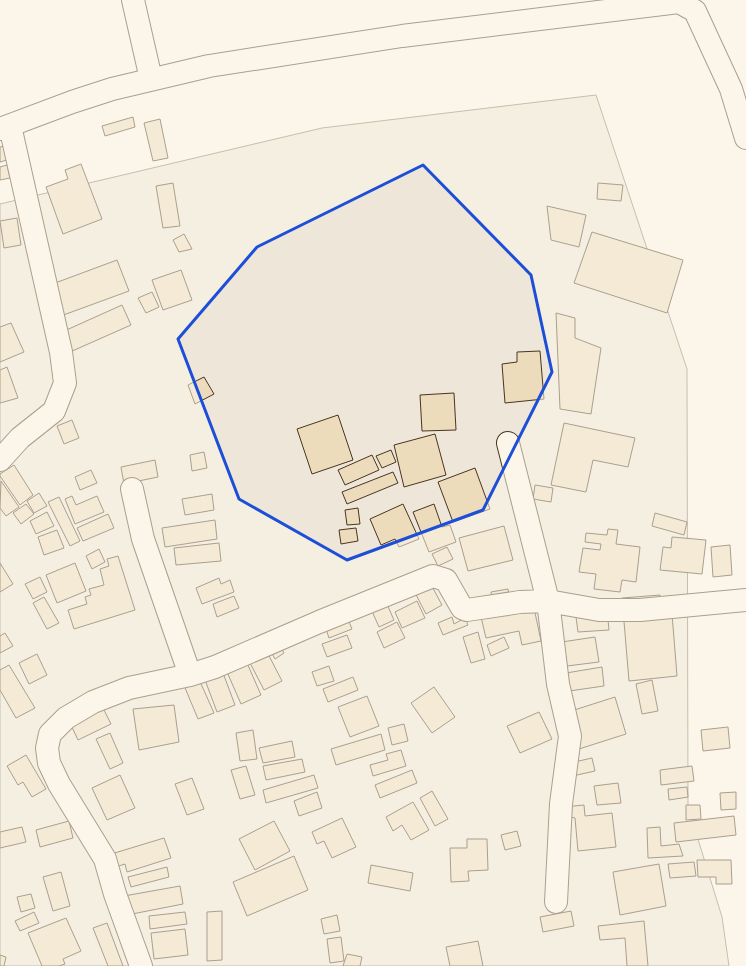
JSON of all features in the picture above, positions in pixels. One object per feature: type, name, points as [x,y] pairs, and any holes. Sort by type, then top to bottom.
[{"type":"street","points":[[132,0],[151,79]]},
{"type":"street","points":[[0,460],[20,438],[54,411],[65,383],[61,352],[5,128],[72,102],[151,79],[209,66],[402,36],[678,1],[695,11],[731,89],[746,138]]},
{"type":"street","points":[[508,443],[548,601],[558,684],[570,736],[561,804],[556,902]]},
{"type":"street","points":[[132,489],[143,538],[190,676]]},
{"type":"street","points":[[141,966],[115,894],[105,859],[59,784],[49,763],[47,748],[50,734],[66,718],[93,702],[129,688],[190,676],[215,667],[319,622],[433,576],[446,580],[462,608],[467,610],[520,602],[548,601],[599,610],[640,610],[746,600]]},
{"type":"highlighted area","points":[[423,165],[531,275],[552,372],[483,510],[347,560],[239,499],[178,339],[257,247]]},
{"type":"shaded area","points":[[596,95],[687,369],[688,807],[722,917],[729,966],[0,966],[0,204],[322,128]]},
{"type":"building","points":[[133,117],[135,127],[105,136],[102,126]]},
{"type":"building","points":[[160,119],[168,158],[153,161],[144,123]]},
{"type":"building","points":[[5,146],[7,160],[0,162],[0,147]]},
{"type":"building","points":[[81,164],[102,219],[63,234],[46,187],[68,179],[65,170]]},
{"type":"building","points":[[7,165],[10,178],[0,180],[0,167]]},
{"type":"building","points":[[173,183],[180,226],[163,228],[156,186]]},
{"type":"building","points":[[598,183],[623,185],[621,201],[597,199]]},
{"type":"building","points":[[547,206],[586,215],[579,247],[551,240]]},
{"type":"building","points":[[17,218],[21,245],[4,248],[0,221]]},
{"type":"building","points":[[592,232],[683,260],[667,313],[574,283]]},
{"type":"building","points":[[184,234],[192,249],[179,252],[173,240]]},
{"type":"building","points":[[117,260],[129,291],[58,317],[47,286]]},
{"type":"building","points":[[181,270],[192,300],[163,310],[152,280]]},
{"type":"building","points":[[152,292],[159,307],[146,313],[138,298]]},
{"type":"building","points":[[122,305],[131,325],[70,352],[62,332]]},
{"type":"building","points":[[556,313],[575,318],[575,338],[601,348],[591,414],[560,409]]},
{"type":"building","points":[[11,323],[24,352],[0,362],[0,327]]},
{"type":"building","points":[[540,351],[544,399],[505,403],[502,364],[517,362],[517,352]]},
{"type":"building","points":[[7,367],[18,398],[0,403],[0,370]]},
{"type":"building","points":[[204,377],[214,394],[195,404],[188,385]]},
{"type":"building","points":[[454,393],[456,430],[422,431],[420,395]]},
{"type":"building","points":[[338,415],[353,460],[312,474],[297,429]]},
{"type":"building","points":[[72,420],[79,438],[64,444],[57,426]]},
{"type":"building","points":[[564,423],[635,438],[628,467],[593,460],[586,492],[551,485]]},
{"type":"building","points":[[435,434],[446,475],[404,487],[394,445]]},
{"type":"building","points":[[391,450],[396,462],[382,468],[376,456]]},
{"type":"building","points":[[204,452],[207,468],[192,471],[190,455]]},
{"type":"building","points":[[372,455],[379,470],[345,485],[338,470]]},
{"type":"building","points":[[155,460],[158,477],[124,484],[121,467]]},
{"type":"building","points":[[14,465],[33,495],[20,505],[0,476],[0,474]]},
{"type":"building","points":[[475,468],[490,509],[453,522],[438,482]]},
{"type":"building","points":[[91,470],[97,483],[80,490],[75,477]]},
{"type":"building","points":[[393,472],[398,483],[347,504],[342,492]]},
{"type":"building","points":[[1,481],[19,507],[6,516],[0,508]]},
{"type":"building","points":[[535,485],[553,488],[551,502],[533,499]]},
{"type":"building","points":[[39,493],[47,506],[34,513],[27,501]]},
{"type":"building","points":[[212,494],[214,510],[185,515],[182,499]]},
{"type":"building","points":[[72,496],[76,505],[97,496],[104,512],[75,524],[65,499]]},
{"type":"building","points":[[59,497],[80,541],[70,546],[48,502]]},
{"type":"building","points":[[26,504],[34,514],[21,524],[13,513]]},
{"type":"building","points":[[403,504],[419,539],[399,547],[395,539],[381,545],[370,519]]},
{"type":"building","points":[[434,504],[442,527],[450,525],[456,542],[429,552],[413,512]]},
{"type":"building","points":[[358,508],[360,524],[347,525],[345,510]]},
{"type":"building","points":[[47,512],[54,526],[36,534],[30,521]]},
{"type":"building","points":[[655,513],[687,522],[684,535],[652,526]]},
{"type":"building","points":[[108,514],[114,528],[83,541],[77,528]]},
{"type":"building","points":[[215,520],[217,539],[165,547],[162,528]]},
{"type":"building","points":[[504,526],[513,560],[468,571],[459,538]]},
{"type":"building","points":[[356,528],[358,541],[341,544],[339,530]]},
{"type":"building","points":[[608,529],[618,530],[616,544],[640,547],[636,582],[622,580],[620,592],[594,589],[596,574],[579,572],[583,548],[600,550],[601,544],[585,542],[586,533],[607,535]]},
{"type":"building","points":[[57,530],[64,548],[44,555],[38,537]]},
{"type":"building","points":[[672,537],[706,540],[702,574],[660,570],[663,547],[671,548]]},
{"type":"building","points":[[219,543],[221,561],[176,565],[174,548]]},
{"type":"building","points":[[730,545],[732,575],[713,577],[711,547]]},
{"type":"building","points":[[447,547],[453,559],[438,566],[432,554]]},
{"type":"building","points":[[99,549],[105,562],[92,569],[86,556]]},
{"type":"building","points":[[118,556],[135,610],[74,629],[68,610],[87,604],[85,597],[91,595],[89,589],[104,585],[100,569],[109,566],[107,559]]},
{"type":"building","points":[[0,563],[13,584],[0,592]]},
{"type":"building","points":[[75,563],[86,591],[57,603],[46,575]]},
{"type":"building","points":[[40,577],[47,592],[33,599],[25,584]]},
{"type":"building","points":[[219,578],[221,584],[230,580],[234,592],[202,604],[196,588]]},
{"type":"building","points":[[428,579],[442,605],[426,614],[412,587]]},
{"type":"building","points":[[508,589],[510,602],[493,604],[491,592]]},
{"type":"building","points":[[660,595],[661,614],[672,614],[677,676],[629,681],[622,598]]},
{"type":"building","points":[[234,596],[239,608],[217,617],[213,604]]},
{"type":"building","points":[[44,597],[59,623],[47,629],[33,603]]},
{"type":"building","points":[[606,599],[609,630],[578,632],[574,602]]},
{"type":"building","points":[[417,601],[425,618],[402,628],[395,612]]},
{"type":"building","points":[[386,602],[394,620],[379,627],[371,609]]},
{"type":"building","points":[[534,608],[541,641],[522,645],[519,631],[486,638],[480,613],[488,611],[489,618]]},
{"type":"building","points":[[346,614],[352,629],[329,638],[324,623]]},
{"type":"building","points":[[452,617],[454,624],[465,618],[468,625],[443,635],[438,623]]},
{"type":"building","points":[[397,622],[405,638],[384,648],[377,632]]},
{"type":"building","points":[[478,632],[485,659],[471,663],[463,637]]},
{"type":"building","points":[[5,633],[13,646],[0,653],[0,636]]},
{"type":"building","points":[[347,635],[352,648],[327,657],[322,644]]},
{"type":"building","points":[[504,637],[509,648],[491,656],[487,645]]},
{"type":"building","points":[[595,637],[599,662],[559,667],[555,643]]},
{"type":"building","points":[[278,643],[284,653],[275,659],[269,648]]},
{"type":"building","points":[[266,650],[282,681],[264,690],[248,659]]},
{"type":"building","points":[[37,654],[47,675],[29,684],[19,663]]},
{"type":"building","points":[[247,663],[261,695],[241,704],[227,672]]},
{"type":"building","points":[[9,665],[35,708],[16,718],[0,690],[0,670]]},
{"type":"building","points":[[329,666],[334,681],[317,686],[312,672]]},
{"type":"building","points":[[602,667],[604,686],[562,692],[560,674]]},
{"type":"building","points":[[223,673],[235,705],[217,712],[205,680]]},
{"type":"building","points":[[198,677],[214,713],[198,719],[183,683]]},
{"type":"building","points":[[353,677],[358,690],[328,702],[323,689]]},
{"type":"building","points":[[652,680],[658,711],[642,714],[636,684]]},
{"type":"building","points":[[434,687],[455,717],[432,733],[411,703]]},
{"type":"building","points":[[96,694],[111,724],[78,740],[64,710]]},
{"type":"building","points":[[367,696],[379,726],[350,737],[338,707]]},
{"type":"building","points":[[615,697],[626,734],[579,749],[568,712]]},
{"type":"building","points":[[174,705],[179,742],[139,750],[133,709]]},
{"type":"building","points":[[539,712],[552,739],[520,753],[507,726]]},
{"type":"building","points":[[404,724],[408,741],[392,745],[388,728]]},
{"type":"building","points":[[728,727],[730,748],[703,751],[701,730]]},
{"type":"building","points":[[253,730],[257,759],[240,761],[236,733]]},
{"type":"building","points":[[110,733],[123,763],[110,769],[96,739]]},
{"type":"building","points":[[381,734],[385,750],[336,765],[331,749]]},
{"type":"building","points":[[292,741],[295,757],[263,763],[259,748]]},
{"type":"building","points":[[401,750],[406,766],[373,776],[370,765],[388,760],[386,754]]},
{"type":"building","points":[[26,755],[46,789],[32,797],[23,782],[18,785],[7,766]]},
{"type":"building","points":[[592,758],[595,771],[568,777],[570,763]]},
{"type":"building","points":[[302,759],[305,772],[266,780],[263,766]]},
{"type":"building","points":[[246,766],[255,795],[240,799],[231,770]]},
{"type":"building","points":[[692,766],[694,781],[661,785],[660,770]]},
{"type":"building","points":[[412,770],[417,783],[380,798],[375,785]]},
{"type":"building","points":[[120,775],[135,808],[107,820],[92,788]]},
{"type":"building","points":[[314,775],[318,788],[266,803],[263,790]]},
{"type":"building","points":[[192,778],[204,809],[187,815],[175,784]]},
{"type":"building","points":[[618,783],[621,803],[597,805],[594,786]]},
{"type":"building","points":[[687,787],[688,797],[669,800],[668,789]]},
{"type":"building","points":[[432,791],[448,819],[435,826],[420,798]]},
{"type":"building","points":[[317,792],[322,808],[299,816],[294,801]]},
{"type":"building","points":[[736,792],[736,809],[721,810],[720,793]]},
{"type":"building","points":[[413,802],[429,830],[411,840],[402,825],[393,831],[386,817]]},
{"type":"building","points":[[584,805],[585,816],[612,813],[616,847],[578,851],[575,818],[564,816],[563,807]]},
{"type":"building","points":[[686,805],[700,805],[701,819],[686,820]]},
{"type":"building","points":[[734,816],[736,835],[676,842],[674,823]]},
{"type":"building","points":[[342,818],[356,847],[332,858],[324,841],[317,844],[312,832]]},
{"type":"building","points":[[69,821],[73,838],[40,847],[36,830]]},
{"type":"building","points":[[274,821],[290,851],[255,870],[239,839]]},
{"type":"building","points":[[22,827],[26,842],[0,848],[0,832]]},
{"type":"building","points":[[660,827],[661,846],[679,844],[683,856],[648,858],[647,828]]},
{"type":"building","points":[[517,831],[521,846],[505,850],[501,835]]},
{"type":"building","points":[[164,838],[171,858],[127,872],[125,864],[112,868],[108,855]]},
{"type":"building","points":[[467,839],[487,839],[488,870],[468,871],[469,881],[451,882],[450,848],[467,848]]},
{"type":"building","points":[[294,856],[308,890],[247,916],[233,882]]},
{"type":"building","points":[[697,860],[731,860],[732,884],[716,884],[716,877],[698,877]]},
{"type":"building","points":[[694,862],[696,876],[670,878],[668,864]]},
{"type":"building","points":[[659,864],[666,906],[620,915],[613,872]]},
{"type":"building","points":[[371,865],[413,873],[410,891],[368,883]]},
{"type":"building","points":[[167,867],[169,877],[131,887],[128,877]]},
{"type":"building","points":[[61,872],[70,906],[53,911],[43,877]]},
{"type":"building","points":[[180,886],[183,904],[127,915],[124,896]]},
{"type":"building","points":[[31,894],[35,908],[21,912],[17,897]]},
{"type":"building","points":[[222,911],[222,960],[207,961],[207,912]]},
{"type":"building","points":[[571,911],[574,926],[543,932],[540,917]]},
{"type":"building","points":[[34,912],[39,923],[20,931],[15,921]]},
{"type":"building","points":[[185,912],[187,924],[150,929],[149,916]]},
{"type":"building","points":[[337,915],[340,931],[324,934],[321,919]]},
{"type":"building","points":[[66,918],[81,951],[63,959],[65,964],[59,966],[42,966],[28,933]]},
{"type":"building","points":[[644,921],[648,966],[627,966],[625,938],[600,940],[598,926]]},
{"type":"building","points":[[107,923],[123,966],[108,966],[93,928]]},
{"type":"building","points":[[185,929],[188,955],[154,959],[151,933]]},
{"type":"building","points":[[341,937],[344,961],[330,963],[327,939]]},
{"type":"building","points":[[478,941],[483,966],[450,966],[446,947]]},
{"type":"building","points":[[347,954],[362,957],[360,966],[343,966]]},
{"type":"building","points":[[0,955],[6,957],[4,966],[0,966]]}]
